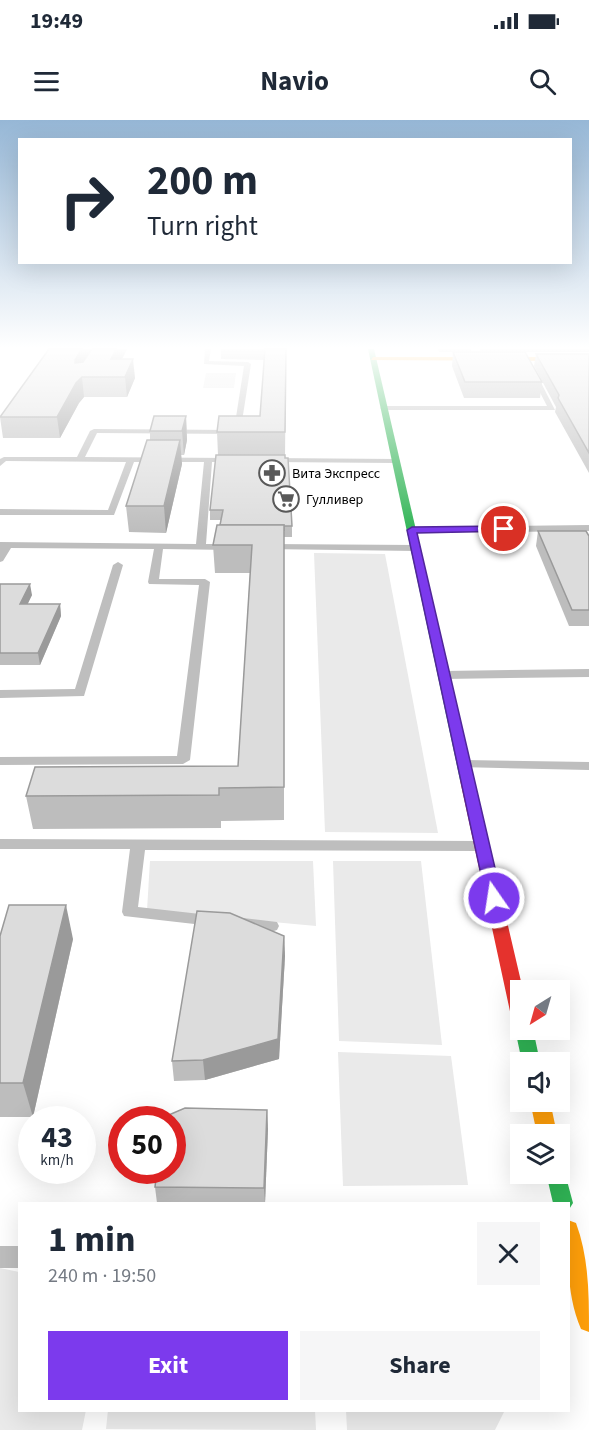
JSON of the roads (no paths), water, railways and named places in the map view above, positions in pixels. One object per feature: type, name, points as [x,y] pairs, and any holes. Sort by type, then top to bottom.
[{"type":"main road","points":[[384,410],[512,980]]},
{"type":"main road","points":[[558,1184],[562,1202]]},
{"type":"main road","points":[[570,1236],[577,1255],[589,1322]]},
{"type":"lane","points":[[80,459],[94,431],[237,432],[241,410]]},
{"type":"lane","points":[[0,464],[3,459],[243,460]]},
{"type":"lane","points":[[0,512],[111,513],[131,460]]},
{"type":"lane","points":[[201,546],[208,460]]},
{"type":"lane","points":[[267,460],[396,461]]},
{"type":"lane","points":[[412,530],[589,528]]},
{"type":"lane","points":[[0,559],[4,544],[247,547]]},
{"type":"lane","points":[[0,761],[183,760],[205,582],[153,582],[159,546]]},
{"type":"lane","points":[[258,547],[416,548]]},
{"type":"lane","points":[[0,694],[80,693],[118,565]]},
{"type":"lane","points":[[444,675],[589,673]]},
{"type":"lane","points":[[464,764],[589,766]]},
{"type":"lane","points":[[0,844],[482,846]]},
{"type":"lane","points":[[138,844],[130,912],[271,926]]},
{"type":"lane","points":[[0,1257],[18,1257]]},
{"type":"place","name":"Вита Экспресс","points":[[272,473]]},
{"type":"place","name":"Гулливер","points":[[286,499]]}]
